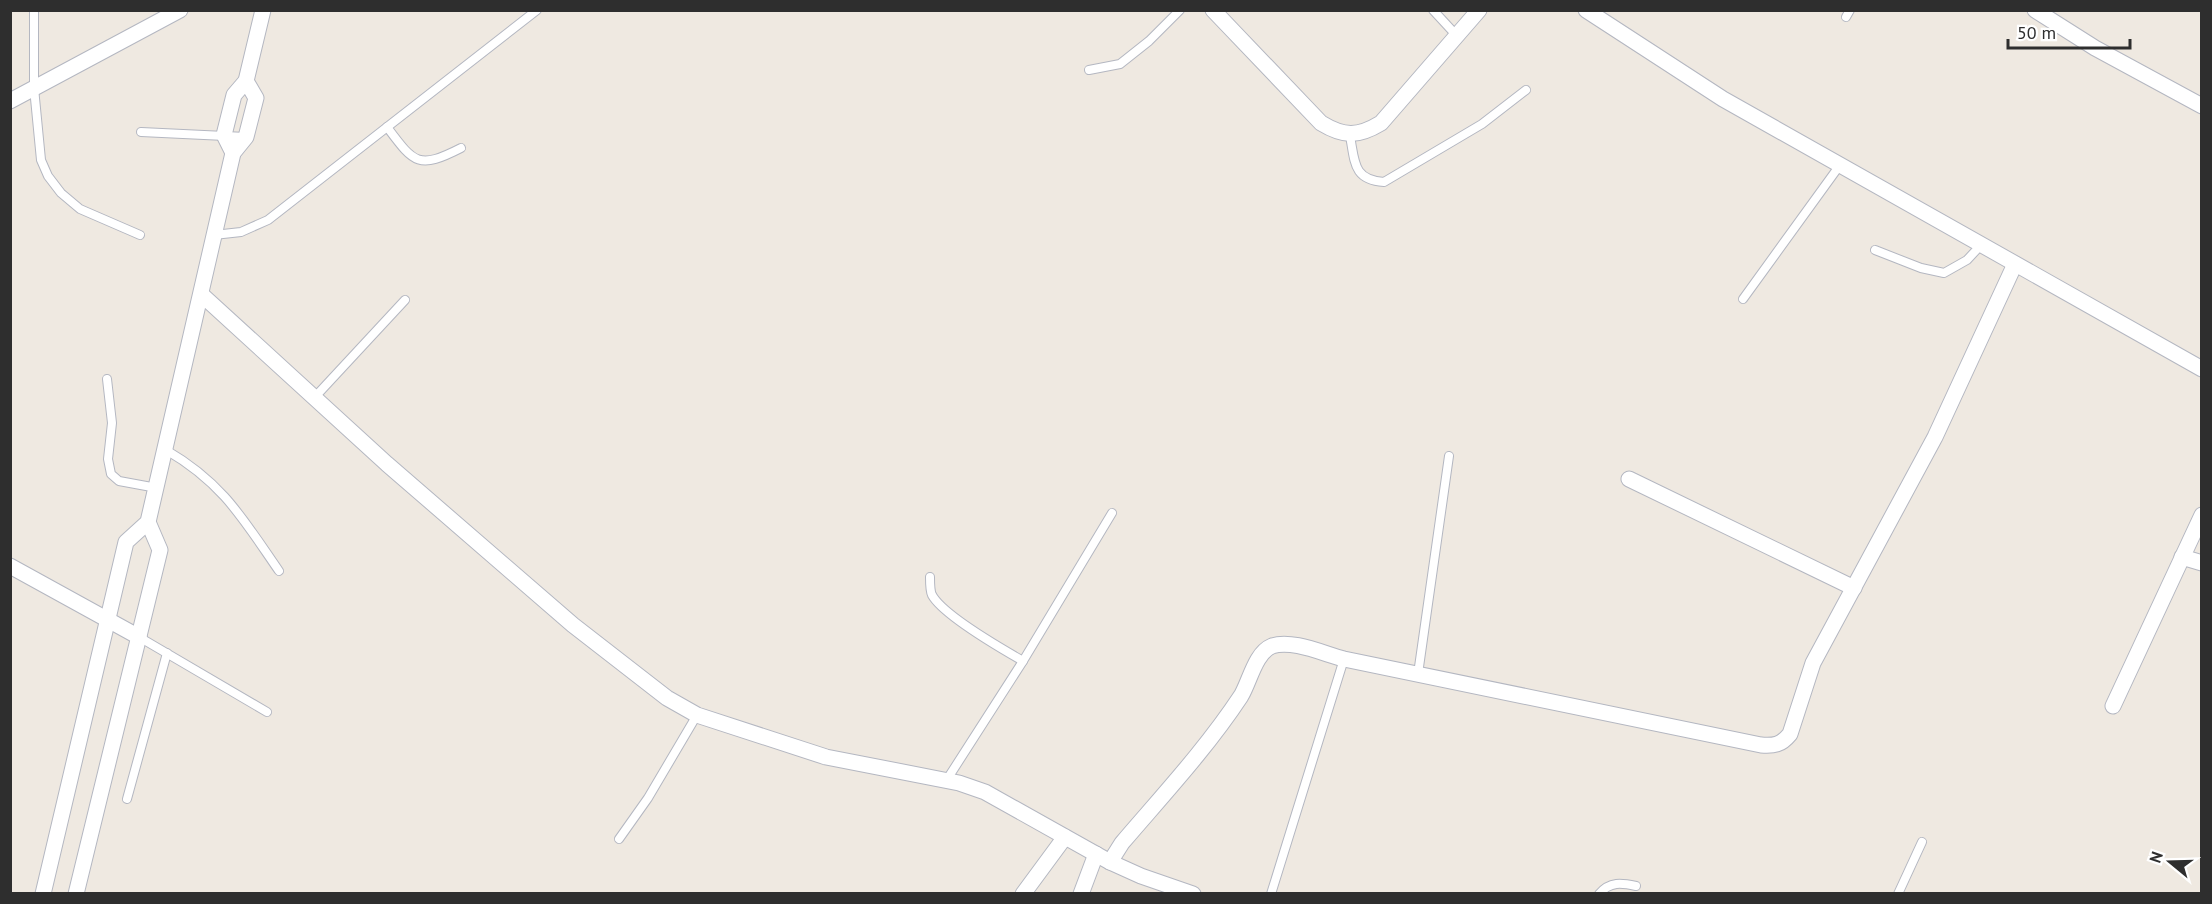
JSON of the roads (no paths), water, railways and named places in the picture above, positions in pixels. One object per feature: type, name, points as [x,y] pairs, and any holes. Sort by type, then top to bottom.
[{"type":"street","points":[[10,101],[180,10]]},
{"type":"street","points":[[233,153],[224,135],[234,95],[246,81],[263,10]]},
{"type":"street","points":[[1213,10],[1321,123],[1336,132],[1350,136],[1367,132],[1381,123],[1479,10]]},
{"type":"street","points":[[1586,10],[1724,99],[2202,369]]},
{"type":"street","points":[[2035,10],[2095,48],[2202,106]]},
{"type":"street","points":[[43,894],[126,542],[148,522],[233,153],[246,137],[256,98],[246,81]]},
{"type":"street","points":[[1110,862],[1122,843],[1218,730],[1245,690],[1266,650],[1274,646],[1290,645],[1344,659],[1761,745],[1774,746],[1783,742],[1790,734],[1813,663],[1935,437],[2015,264]]},
{"type":"street","points":[[202,295],[314,398],[573,625],[667,698],[697,715],[826,757],[946,781],[985,792],[1110,862],[1141,876],[1193,894]]},
{"type":"street","points":[[1629,479],[1854,588]]},
{"type":"street","points":[[2113,706],[2202,515]]},
{"type":"street","points":[[76,894],[160,550],[148,522]]},
{"type":"street","points":[[2182,557],[2202,563]]},
{"type":"street","points":[[10,566],[139,637]]},
{"type":"street","points":[[1023,894],[1065,837]]},
{"type":"street","points":[[1081,894],[1096,854]]},
{"type":"lane","points":[[34,10],[34,88],[41,160],[48,176],[61,194],[80,209],[140,235]]},
{"type":"lane","points":[[214,235],[241,232],[268,220],[537,10]]},
{"type":"lane","points":[[1089,70],[1120,64],[1180,10]]},
{"type":"lane","points":[[1433,10],[1456,36]]},
{"type":"lane","points":[[1350,136],[1355,164],[1362,176],[1370,181],[1384,183],[1482,124],[1526,90]]},
{"type":"lane","points":[[387,127],[408,155],[420,159],[435,161],[461,148]]},
{"type":"lane","points":[[141,132],[246,137]]},
{"type":"lane","points":[[1743,299],[1840,165]]},
{"type":"lane","points":[[1875,250],[1944,273],[1967,260],[1981,245]]},
{"type":"lane","points":[[314,398],[405,300]]},
{"type":"lane","points":[[107,379],[112,423],[108,459],[111,474],[120,480],[157,488]]},
{"type":"lane","points":[[166,450],[190,464],[216,485],[279,571]]},
{"type":"lane","points":[[1418,674],[1449,456]]},
{"type":"lane","points":[[946,781],[1023,661],[1112,513]]},
{"type":"lane","points":[[930,577],[932,595],[944,607],[992,643],[1023,661]]},
{"type":"lane","points":[[139,637],[267,712]]},
{"type":"lane","points":[[127,799],[167,653]]},
{"type":"lane","points":[[1271,894],[1344,659]]},
{"type":"lane","points":[[619,839],[648,798],[697,715]]},
{"type":"lane","points":[[1898,894],[1922,842]]},
{"type":"lane","points":[[1599,894],[1604,888],[1619,882],[1636,886]]}]
